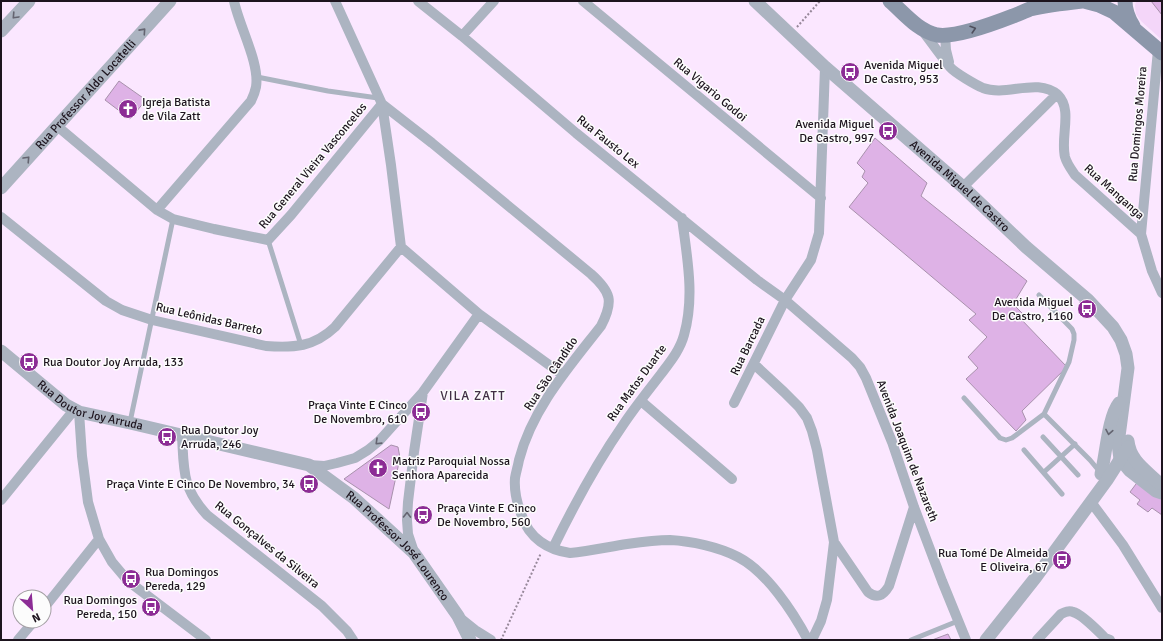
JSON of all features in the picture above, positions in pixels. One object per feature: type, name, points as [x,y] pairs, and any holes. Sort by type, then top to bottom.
[{"type":"main road","points":[[890,1],[921,28],[936,34],[945,35],[959,34],[1006,19],[1033,5],[1083,1],[1099,5],[1114,12],[1160,51]]},
{"type":"main road","points":[[1125,1],[1127,16],[1135,30]]},
{"type":"street","points":[[1,31],[29,1]]},
{"type":"street","name":"Rua Professor Aldo Locatelli","points":[[1,188],[170,1]]},
{"type":"street","points":[[157,210],[251,102],[256,87],[257,77],[236,12],[234,1]]},
{"type":"street","points":[[336,1],[380,101],[391,165],[401,247],[479,314],[563,375]]},
{"type":"street","name":"Rua Fausto Lex","points":[[418,1],[757,280],[785,300]]},
{"type":"street","points":[[462,36],[494,1]]},
{"type":"street","name":"Rua Vigario Godoi","points":[[583,1],[821,198]]},
{"type":"street","name":"Avenida Miguel de Castro","points":[[755,1],[825,67],[963,187],[1026,247],[1088,300],[1113,327],[1122,340],[1128,368],[1125,394],[1123,446],[1138,465],[1162,487]]},
{"type":"street","points":[[921,28],[951,68],[984,89],[995,90],[1038,87],[1048,89],[1057,94],[963,187]]},
{"type":"street","points":[[945,35],[946,50],[951,68]]},
{"type":"street","name":"Rua Domingos Moreira","points":[[1160,51],[1141,234],[1152,271],[1162,293]]},
{"type":"street","points":[[785,300],[811,260],[819,233],[825,67]]},
{"type":"street","name":"Rua Manganga","points":[[1057,94],[1062,100],[1065,108],[1063,143],[1068,166],[1075,175],[1141,234]]},
{"type":"street","name":"Rua General Vieira Vasconcelos","points":[[57,126],[157,210],[173,219],[268,240],[291,215],[380,101]]},
{"type":"street","name":"Rua São Cândido","points":[[380,101],[591,274],[605,288],[608,294],[609,301],[601,326],[563,375],[535,420],[522,449],[515,477],[515,494],[519,510],[531,533],[549,547],[562,552],[570,553],[648,541],[670,540],[713,546],[737,556],[753,567],[785,601],[808,640]]},
{"type":"street","name":"Rua Leônidas Barreto","points":[[1,217],[106,301],[122,310],[152,320],[266,346],[301,346],[320,339],[328,334],[401,247]]},
{"type":"street","name":"Rua Matos Duarte","points":[[549,547],[606,451],[675,355],[684,336],[689,314],[690,280],[682,218]]},
{"type":"street","name":"Rua Barcada","points":[[734,403],[785,300]]},
{"type":"street","name":"Avenida Joaquim de Nazareth","points":[[785,300],[852,358],[860,367],[866,378],[892,442],[914,507],[966,640]]},
{"type":"street","points":[[309,465],[324,466],[337,463],[355,458],[368,450],[392,427],[423,392],[479,314]]},
{"type":"street","name":"Rua Doutor Joy Arruda","points":[[1,351],[66,405],[76,411],[309,465]]},
{"type":"street","points":[[754,364],[784,392],[807,418],[817,450],[834,542],[827,600],[821,621],[812,640]]},
{"type":"street","points":[[414,553],[408,534],[408,502],[423,392]]},
{"type":"street","points":[[1101,474],[1112,419],[1116,407],[1125,394]]},
{"type":"street","name":"Avenida Miguel de Castro","points":[[1123,446],[1127,434],[1128,411],[1125,394]]},
{"type":"street","points":[[641,401],[732,479]]},
{"type":"street","points":[[1,500],[76,411]]},
{"type":"street","points":[[76,411],[88,502],[99,539],[112,562],[128,581],[206,640]]},
{"type":"street","name":"Rua Gonçalves da Silveira","points":[[182,436],[184,472],[188,489],[197,504],[207,515],[322,606],[347,631],[353,640]]},
{"type":"street","points":[[986,640],[1036,577],[1107,480],[1120,459],[1123,446]]},
{"type":"street","points":[[1091,502],[1096,484],[1101,474],[1123,446]]},
{"type":"street","points":[[1120,459],[1129,470],[1156,491],[1162,493]]},
{"type":"street","name":"Rua Professor José Lourenco","points":[[309,465],[354,498],[414,553],[458,616],[470,640]]},
{"type":"street","points":[[1091,502],[1123,545],[1162,608]]},
{"type":"street","points":[[834,542],[868,592],[872,595],[881,595],[889,586],[914,507]]},
{"type":"street","points":[[52,598],[99,539]]},
{"type":"street","points":[[1039,639],[1061,614],[1072,611],[1110,640]]},
{"type":"street","points":[[458,616],[490,640]]},
{"type":"street","points":[[18,640],[27,629]]},
{"type":"lane","points":[[257,77],[380,101]]},
{"type":"lane","points":[[130,423],[173,219]]},
{"type":"lane","points":[[268,240],[301,346]]},
{"type":"lane","points":[[964,398],[1000,438],[1006,440],[1012,438],[1044,414],[1067,366],[1074,340],[1074,334],[1072,329],[1039,295]]},
{"type":"lane","points":[[1044,414],[1075,444],[1101,474]]},
{"type":"lane","points":[[1043,437],[1078,474]]},
{"type":"lane","points":[[1044,472],[1075,444]]},
{"type":"lane","points":[[1024,450],[1062,494]]},
{"type":"lane","points":[[911,640],[958,621]]},
{"type":"path","points":[[791,35],[820,1]]},
{"type":"path","points":[[501,640],[549,547]]},
{"type":"shaded area","points":[[1136,1],[1162,1],[1162,40],[1141,21],[1136,14]]},
{"type":"building","points":[[1151,1],[1162,1],[1162,15]]},
{"type":"building","name":"Igreja Batista de Vila Zatt","points":[[119,81],[146,100],[130,119],[105,100]]},
{"type":"building","points":[[875,138],[927,183],[921,196],[1027,281],[1013,304],[1023,314],[1019,317],[1067,367],[1022,411],[1026,420],[1016,431],[966,379],[978,368],[968,357],[987,337],[969,320],[976,314],[849,207],[868,183],[862,177],[865,171],[857,163]]},
{"type":"building","name":"Matriz Paroquial Nossa Senhora Aparecida","points":[[391,445],[398,447],[400,458],[389,509],[344,479]]},
{"type":"building","points":[[1139,480],[1162,498],[1162,515],[1152,508],[1148,512],[1137,504],[1140,500],[1130,492]]},
{"type":"building","points":[[948,634],[951,640],[932,640]]},
{"type":"place","name":"Avenida Miguel De Castro, 953","points":[[850,72]]},
{"type":"place","name":"Igreja Batista de Vila Zatt","points":[[128,109]]},
{"type":"place","name":"Avenida Miguel De Castro, 997","points":[[888,131]]},
{"type":"place","name":"Avenida Miguel De Castro, 1160","points":[[1087,309]]},
{"type":"place","name":"Rua Doutor Joy Arruda, 133","points":[[29,362]]},
{"type":"place","name":"Praça Vinte E Cinco De Novembro, 610","points":[[421,412]]},
{"type":"place","name":"Rua Doutor Joy Arruda, 246","points":[[167,437]]},
{"type":"place","name":"Matriz Paroquial Nossa Senhora Aparecida","points":[[378,468]]},
{"type":"place","name":"Praça Vinte E Cinco De Novembro, 34","points":[[309,484]]},
{"type":"place","name":"Praça Vinte E Cinco De Novembro, 560","points":[[423,515]]},
{"type":"place","name":"Rua Tomé De Almeida E Oliveira, 67","points":[[1062,560]]},
{"type":"place","name":"Rua Domingos Pereda, 129","points":[[131,579]]},
{"type":"place","name":"Rua Domingos Pereda, 150","points":[[151,607]]},
{"type":"district","name":"VILA ZATT","points":[[473,396]]}]
